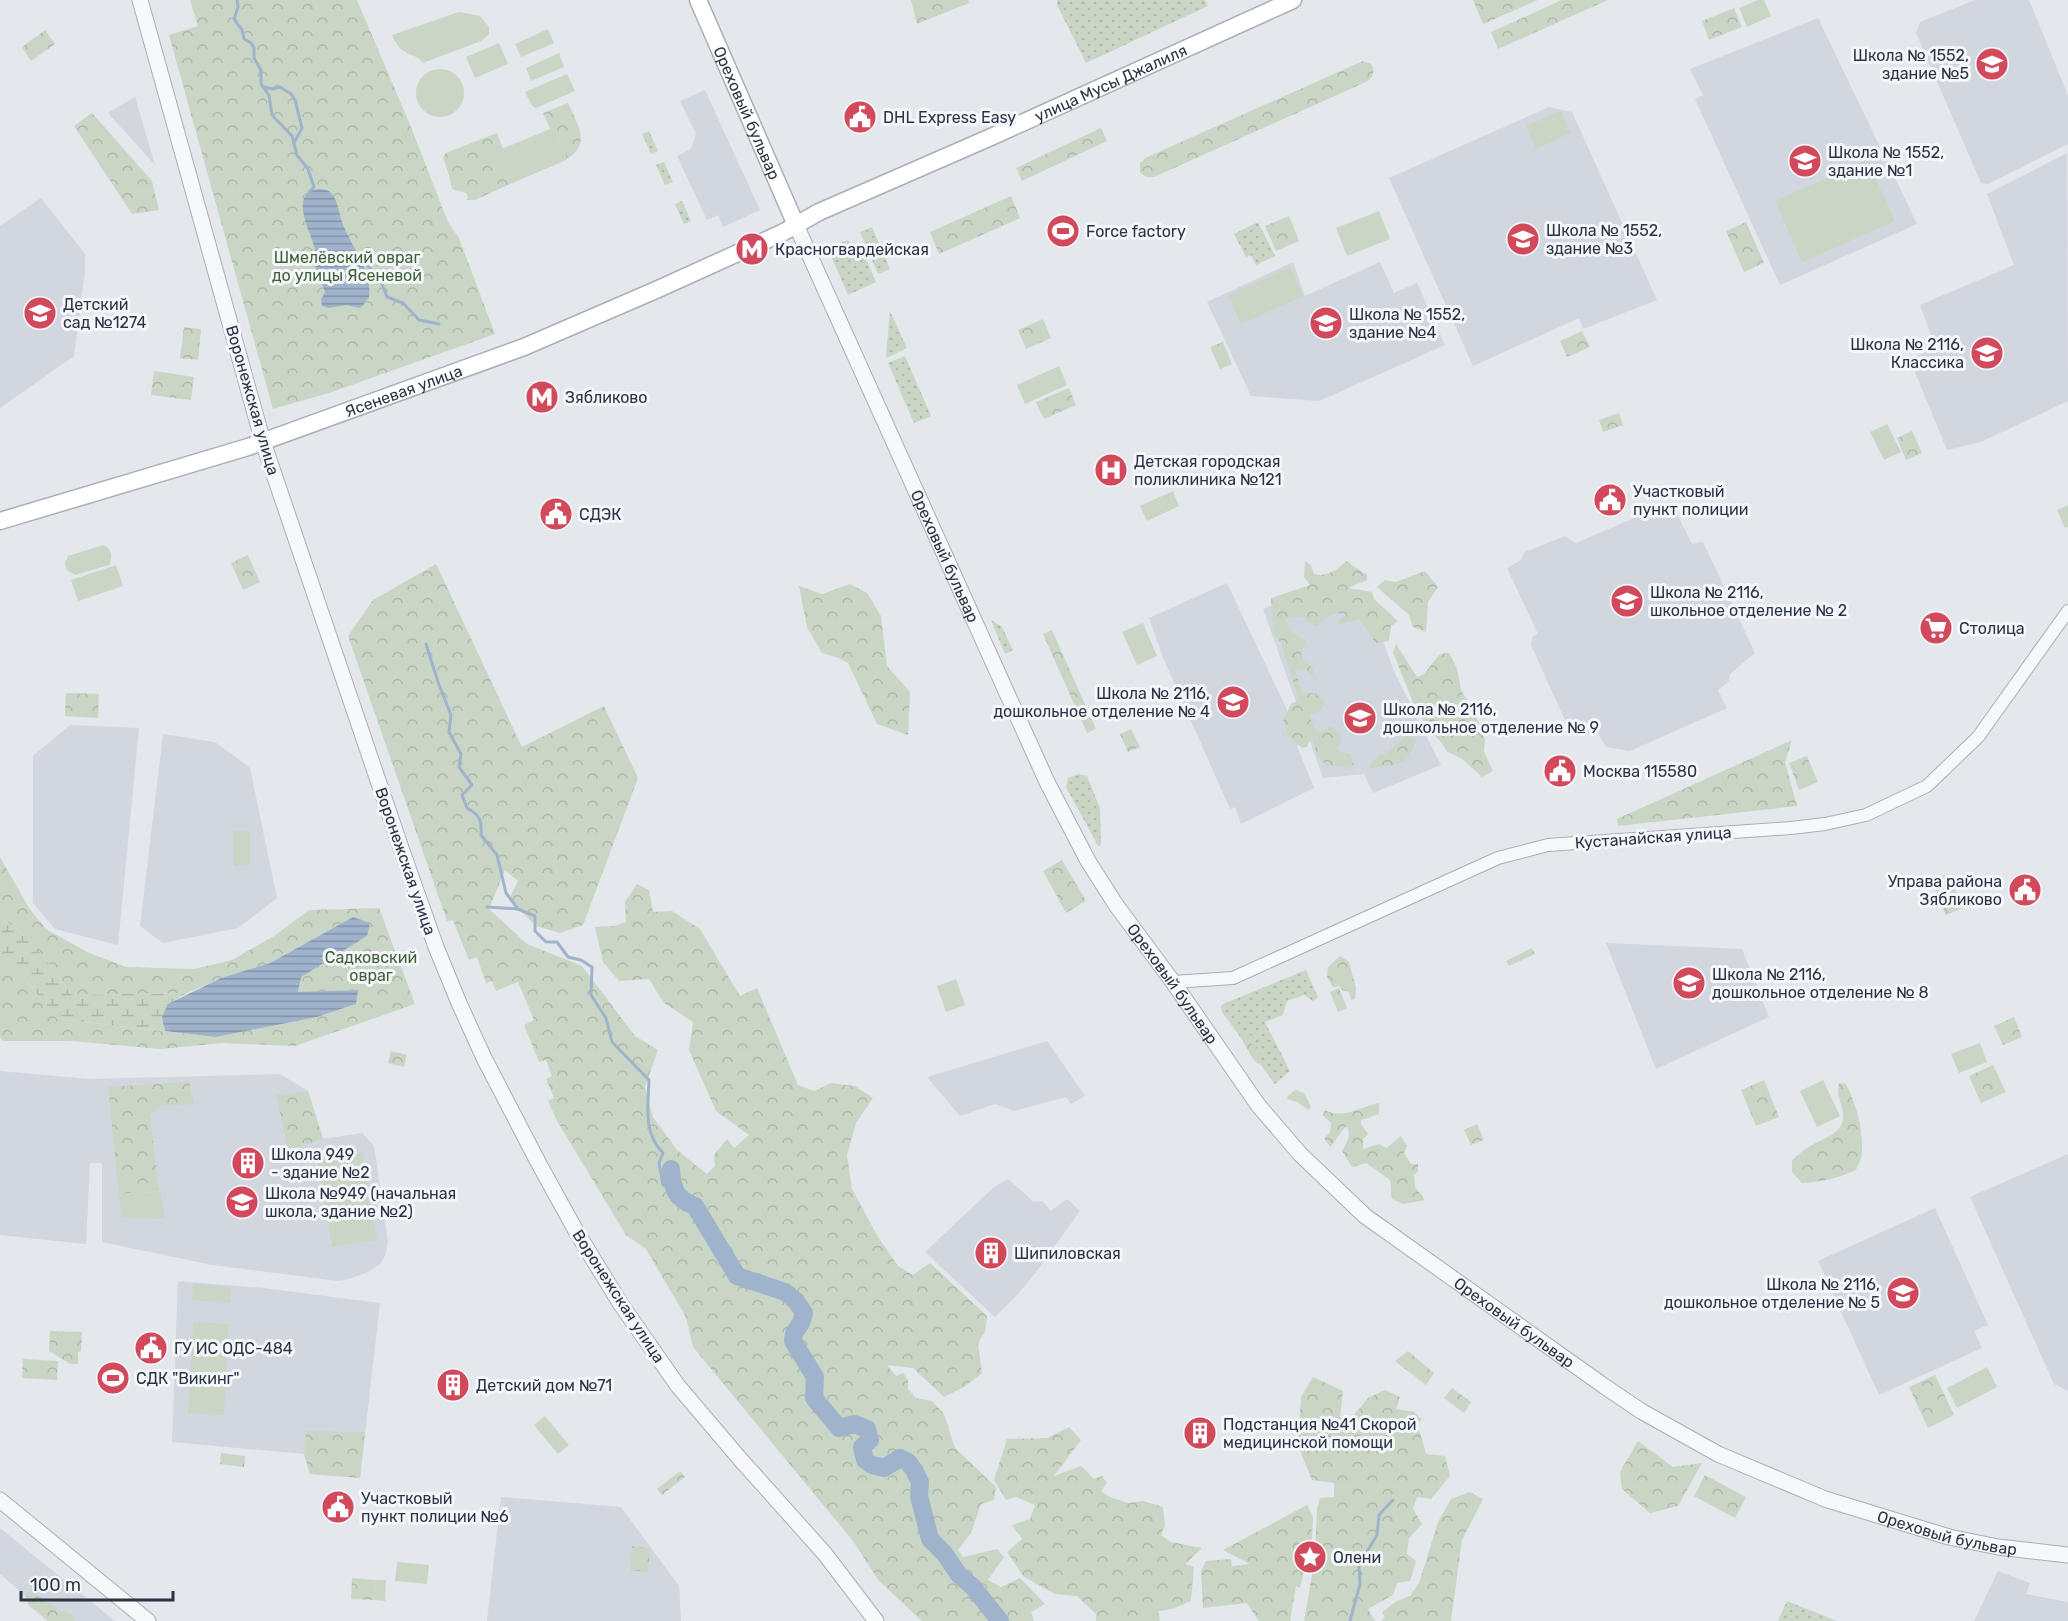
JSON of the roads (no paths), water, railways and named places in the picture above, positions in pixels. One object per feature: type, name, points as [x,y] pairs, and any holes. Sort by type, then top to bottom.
[{"type":"main road","name":"Ореховый бульвар","points":[[698,0],[796,225]]},
{"type":"main road","name":"улица Мусы Джалиля","points":[[796,225],[819,212],[1293,0]]},
{"type":"main road","name":"Ясеневая улица","points":[[0,521],[263,442],[524,347],[656,290],[796,225]]},
{"type":"street","name":"Воронежская улица","points":[[140,0],[263,442],[436,947],[463,1013],[511,1111],[576,1231],[620,1303],[678,1386],[825,1554],[876,1621]]},
{"type":"street","name":"Ореховый бульвар","points":[[796,225],[1047,782],[1098,878],[1258,1105],[1313,1168],[1353,1206],[1604,1386],[1641,1411],[1718,1454],[1825,1499],[1949,1537],[1998,1547],[2068,1555]]},
{"type":"street","name":"Кустанайская улица","points":[[1173,982],[1233,978],[1498,858],[1521,851],[1548,845],[1583,842],[1791,828],[1825,824],[1866,815],[1927,786],[1976,739],[2068,611]]},
{"type":"street","points":[[0,1500],[148,1621]]},
{"type":"water","points":[[317,189],[327,190],[333,195],[344,227],[365,269],[369,297],[360,308],[346,305],[329,308],[322,306],[321,300],[325,292],[316,270],[314,246],[303,205],[304,198]]},
{"type":"water","points":[[353,917],[370,923],[367,936],[301,977],[298,992],[358,990],[356,1004],[317,1017],[216,1037],[165,1031],[162,1017],[168,1004],[221,978],[270,963]]},
{"type":"waterway","points":[[237,0],[238,7],[234,19],[242,30],[244,39],[254,48],[254,58],[261,70],[261,84],[269,95],[272,115],[292,136],[297,155],[308,169],[314,187],[309,192]]},
{"type":"waterway","points":[[265,87],[272,89],[280,87],[291,94],[295,100],[302,128],[295,141]]},
{"type":"waterway","points":[[362,260],[380,279],[387,297],[403,303],[419,320],[439,324]]},
{"type":"waterway","points":[[426,644],[451,715],[449,732],[461,754],[459,767],[472,785],[462,795],[467,808],[477,816],[481,826],[481,835],[497,855],[506,893],[518,909],[535,916],[535,931],[546,942],[557,942],[568,957],[581,960],[592,967],[591,995],[606,1018],[612,1042],[649,1080],[648,1119],[652,1137],[663,1153],[659,1163],[663,1185],[672,1187]]},
{"type":"waterway","name":"Садковский овраг","points":[[487,907],[518,909]]},
{"type":"waterway","points":[[671,1169],[676,1192],[683,1200],[695,1206],[737,1276],[785,1292],[796,1301],[804,1313],[794,1333],[793,1341],[815,1377],[814,1398],[839,1428],[854,1424],[867,1429],[870,1440],[862,1447],[865,1460],[872,1465],[884,1468],[900,1458],[908,1462],[920,1482],[919,1496],[930,1539],[1000,1621]]},
{"type":"waterway","points":[[1350,1621],[1360,1584],[1359,1565],[1377,1535],[1379,1515],[1393,1500]]},
{"type":"place","name":"Школа № 1552, здание №5","points":[[1992,64]]},
{"type":"place","name":"DHL Express Easy","points":[[860,117]]},
{"type":"place","name":"Школа № 1552, здание №1","points":[[1805,161]]},
{"type":"place","name":"Force factory","points":[[1063,231]]},
{"type":"place","name":"Школа № 1552, здание №3","points":[[1523,239]]},
{"type":"place","name":"Красногвардейская","points":[[752,249]]},
{"type":"place","name":"Детский сад №1274","points":[[40,313]]},
{"type":"place","name":"Школа № 1552, здание №4","points":[[1326,323]]},
{"type":"place","name":"Школа № 2116, Классика","points":[[1987,353]]},
{"type":"place","name":"Зябликово","points":[[542,397]]},
{"type":"place","name":"Детская городская поликлиника №121","points":[[1111,470]]},
{"type":"place","name":"Участковый пункт полиции","points":[[1610,500]]},
{"type":"place","name":"СДЭК","points":[[556,514]]},
{"type":"place","name":"Школа № 2116, школьное отделение № 2","points":[[1627,601]]},
{"type":"place","name":"Столица","points":[[1936,628]]},
{"type":"place","name":"Школа № 2116, дошкольное отделение № 4","points":[[1233,702]]},
{"type":"place","name":"Школа № 2116, дошкольное отделение № 9","points":[[1360,718]]},
{"type":"place","name":"Москва 115580","points":[[1560,771]]},
{"type":"place","name":"Управа района Зябликово","points":[[2025,890]]},
{"type":"place","name":"Школа № 2116, дошкольное отделение № 8","points":[[1689,983]]},
{"type":"place","name":"Школа 949 - здание №2","points":[[248,1163]]},
{"type":"place","name":"Школа №949 (начальная школа, здание №2)","points":[[242,1202]]},
{"type":"place","name":"Шипиловская","points":[[991,1253]]},
{"type":"place","name":"Школа № 2116, дошкольное отделение № 5","points":[[1903,1293]]},
{"type":"place","name":"ГУ ИС ОДС-484","points":[[151,1348]]},
{"type":"place","name":"СДК \"Викинг\"","points":[[113,1378]]},
{"type":"place","name":"Детский дом №71","points":[[453,1385]]},
{"type":"place","name":"Подстанция №41 Скорой медицинской помощи","points":[[1200,1433]]},
{"type":"place","name":"Участковый пункт полиции №6","points":[[338,1507]]},
{"type":"place","name":"Олени","points":[[1310,1557]]},
{"type":"park label","name":"Шмелёвский овраг до улицы Ясеневой","points":[[347,266]]}]
